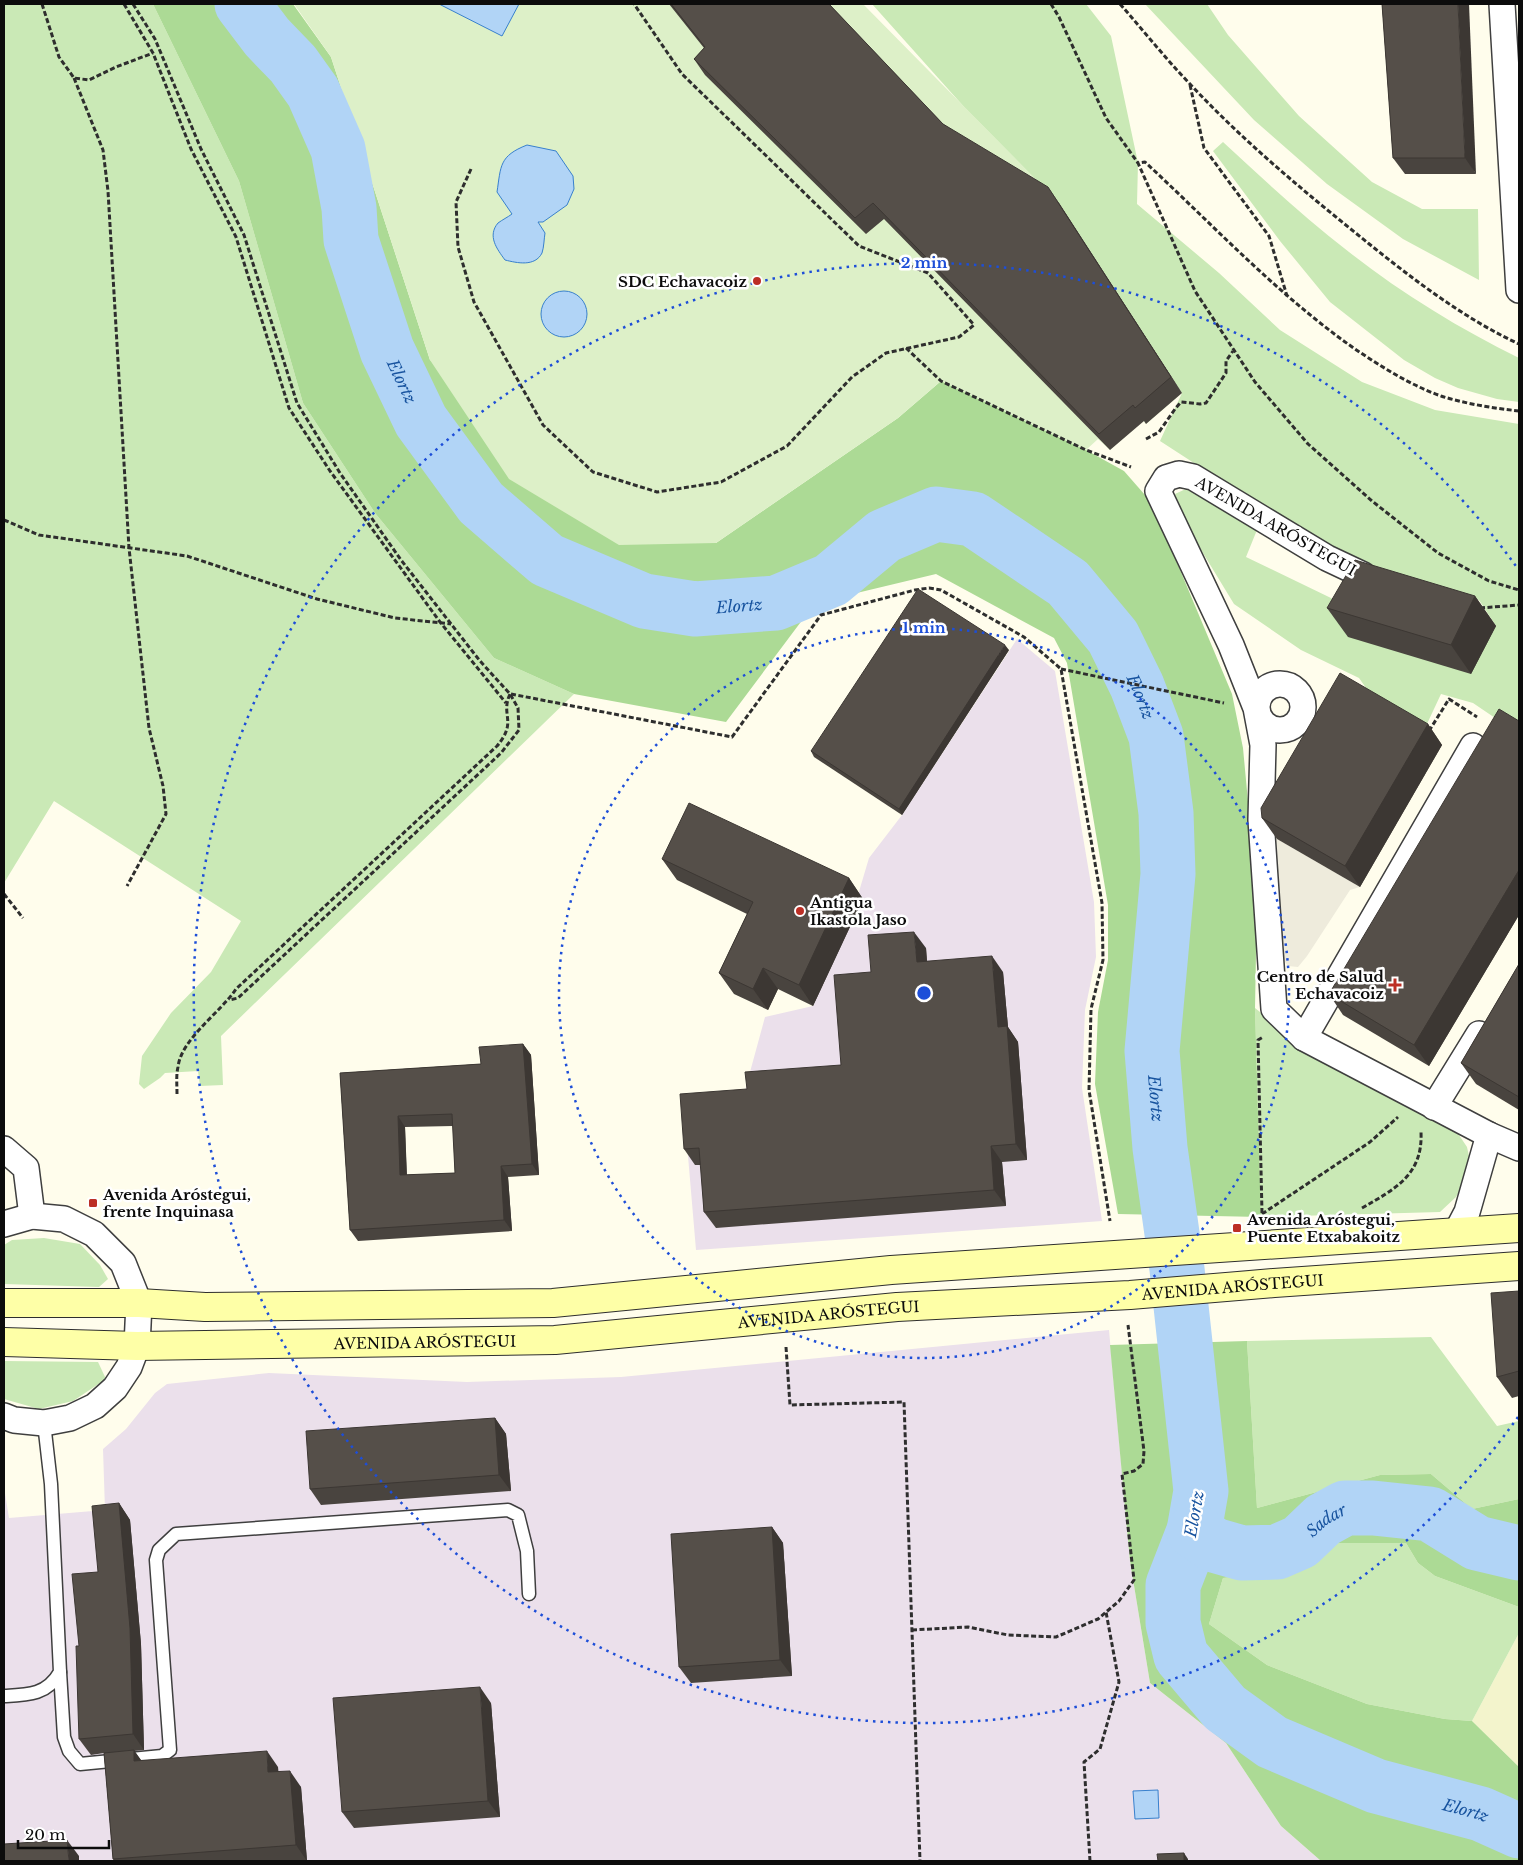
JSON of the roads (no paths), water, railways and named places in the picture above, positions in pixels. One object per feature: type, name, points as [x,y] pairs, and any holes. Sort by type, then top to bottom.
[{"type":"main road","points":[[4,1303],[139,1303],[205,1307],[553,1303],[891,1270],[1519,1228]]},
{"type":"main road","name":"AVENIDA ARÓSTEGUI","points":[[4,1342],[137,1346],[555,1340],[897,1307],[1130,1295],[1519,1266]]},
{"type":"street","points":[[1502,4],[1519,290]]},
{"type":"street","name":"AVENIDA ARÓSTEGUI","points":[[1298,720],[1293,726],[1277,730],[1263,723],[1258,716],[1231,645],[1158,491],[1166,478],[1178,474],[1193,477],[1327,558],[1362,575]]},
{"type":"street","name":"AVENIDA ARÓSTEGUI","points":[[1231,645],[1278,684],[1292,687],[1301,698],[1302,713],[1263,774]]},
{"type":"street","points":[[1256,708],[1260,694],[1271,685],[1278,684]]},
{"type":"street","name":"AVENIDA ARÓSTEGUI","points":[[1256,708],[1263,745],[1261,820],[1274,1009],[1304,1038],[1488,1135],[1519,1148]]},
{"type":"street","points":[[1304,1038],[1474,746]]},
{"type":"street","points":[[1434,1107],[1490,1016]]},
{"type":"street","points":[[1458,1231],[1467,1212],[1488,1135]]},
{"type":"street","points":[[4,1149],[26,1168],[32,1216]]},
{"type":"street","points":[[4,1224],[32,1216],[64,1219],[94,1234],[123,1264],[139,1303],[137,1346],[129,1367],[115,1388],[95,1406],[70,1418],[44,1423],[14,1420],[4,1416]]},
{"type":"lane","points":[[44,1423],[50,1484],[64,1737],[69,1751],[80,1764],[162,1756],[170,1750],[156,1560],[159,1550],[176,1534],[508,1510],[518,1515],[527,1551],[529,1594]]},
{"type":"lane","points":[[4,1696],[35,1694],[54,1682],[60,1672]]},
{"type":"water","points":[[439,4],[519,4],[502,36]]},
{"type":"water","points":[[527,145],[556,151],[573,176],[574,189],[567,205],[543,222],[538,222],[545,233],[542,253],[535,260],[520,263],[505,260],[494,242],[493,233],[498,223],[512,214],[497,192],[503,163],[511,153]]},
{"type":"water","points":[[564,291],[577,295],[583,301],[587,314],[583,327],[577,333],[564,337],[551,333],[545,327],[541,314],[545,301],[551,295]]},
{"type":"water","points":[[1158,1790],[1159,1818],[1135,1819],[1133,1791]]},
{"type":"waterway","name":"Elortz","points":[[242,4],[267,37],[293,64],[313,92],[338,149],[349,208],[351,240],[387,350],[421,421],[481,503],[547,560],[644,601],[695,609],[776,603],[831,580],[884,536],[936,514],[973,519],[1068,583],[1113,637],[1137,686],[1156,736],[1166,813],[1168,874],[1152,1051],[1160,1148],[1177,1269],[1201,1491],[1194,1531],[1173,1585],[1173,1623],[1181,1656],[1225,1708],[1272,1742],[1376,1786],[1481,1814],[1519,1831]]},
{"type":"waterway","name":"Sadar","points":[[1194,1531],[1214,1545],[1242,1553],[1277,1552],[1300,1542],[1323,1520],[1345,1508],[1373,1508],[1430,1514],[1477,1543],[1519,1553]]},
{"type":"place","name":"SDC Echavacoiz","points":[[757,281]]},
{"type":"place","name":"Antigua Ikastola Jaso","points":[[800,911]]},
{"type":"place","name":"Centro de Salud Echavacoiz","points":[[1395,985]]},
{"type":"place","name":"Avenida Aróstegui, frente Inquinasa","points":[[93,1203]]},
{"type":"place","name":"Avenida Aróstegui, Puente Etxabakoitz","points":[[1237,1228]]}]
